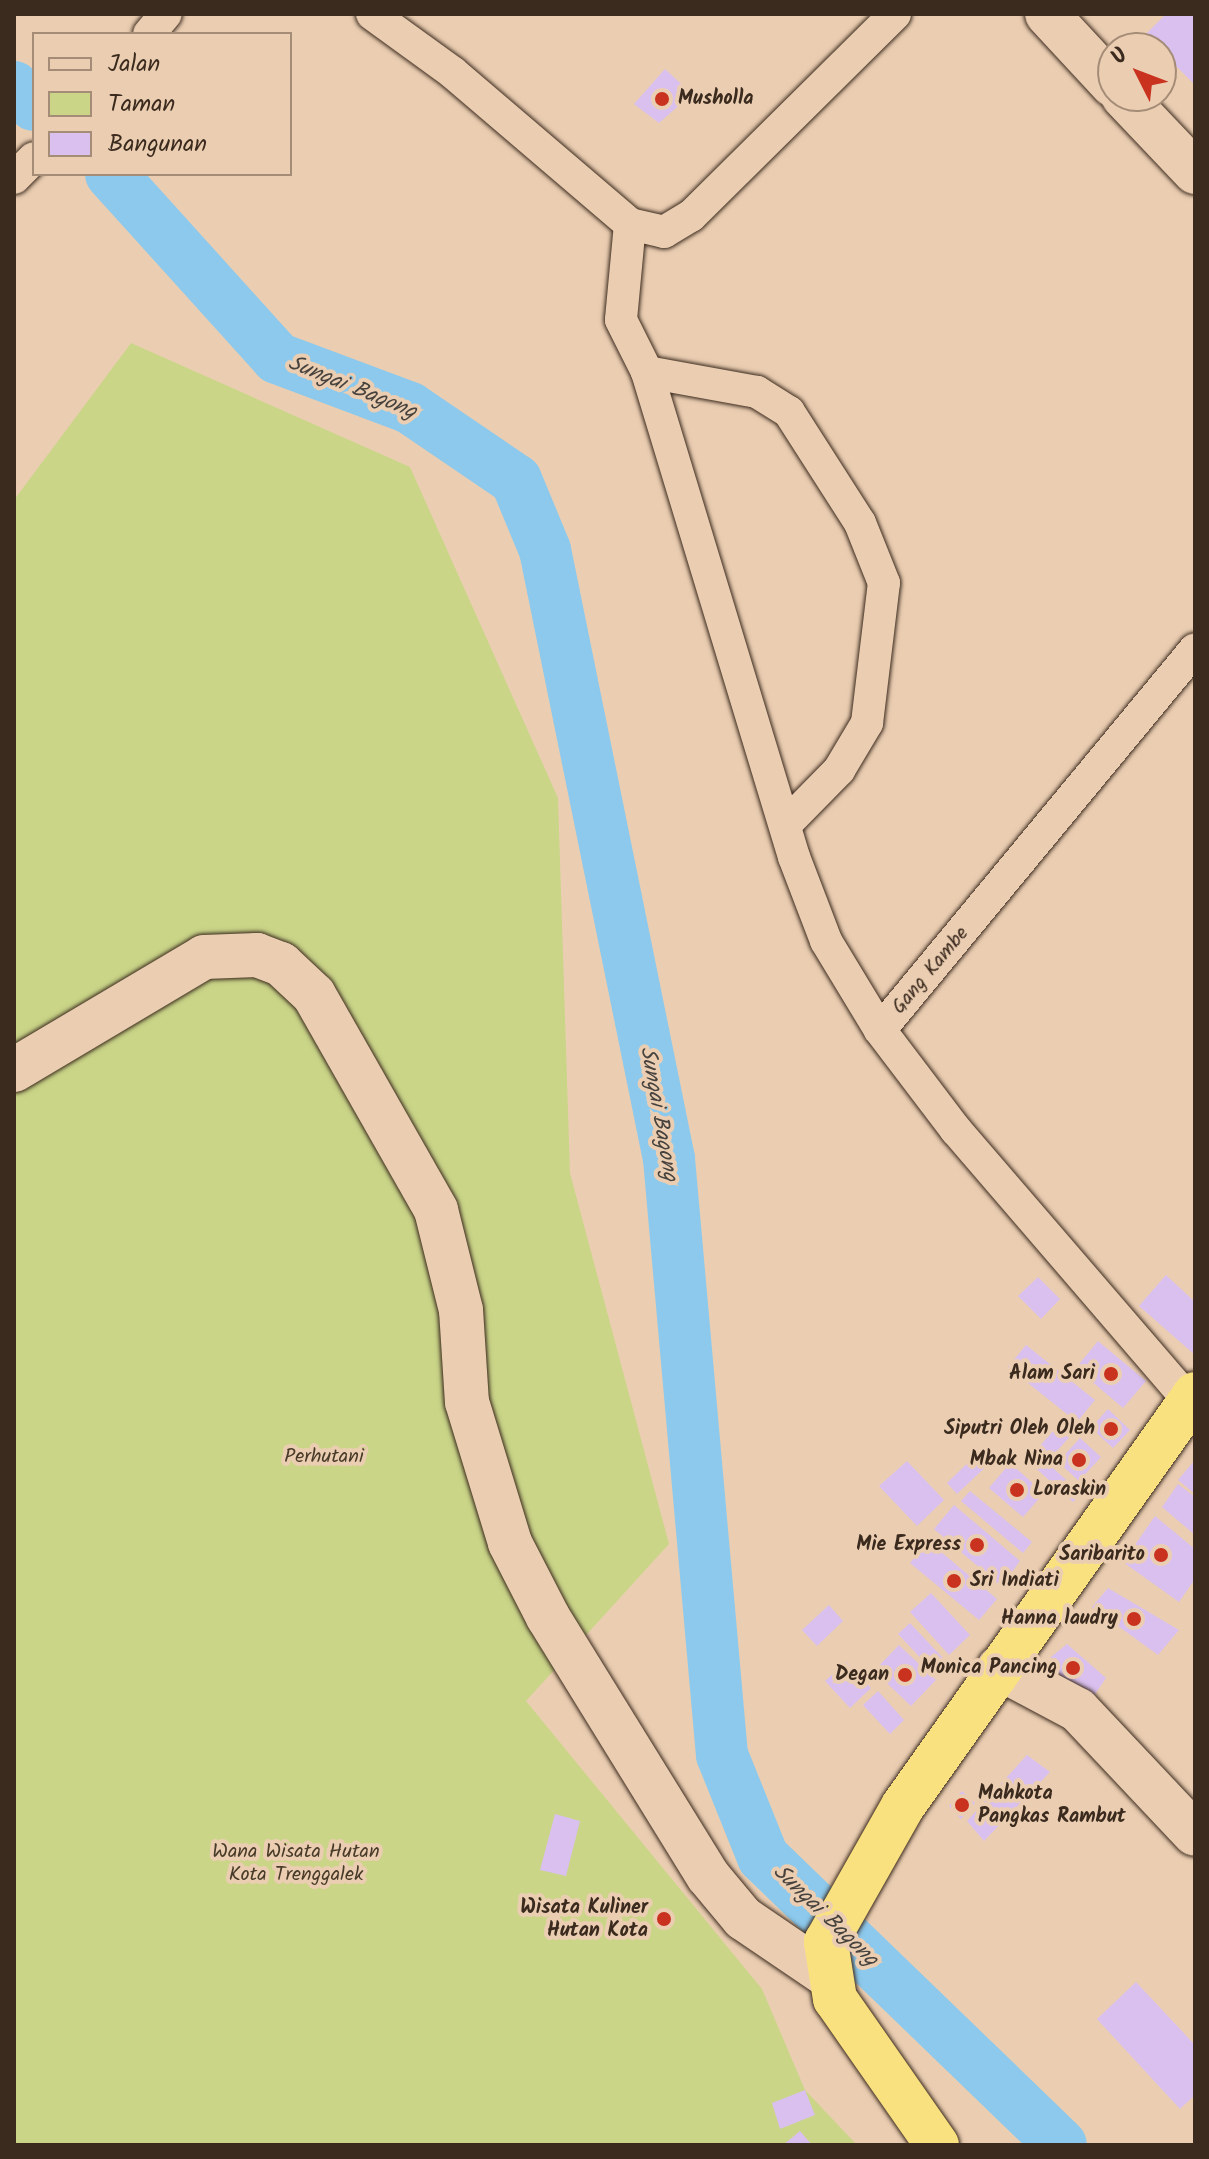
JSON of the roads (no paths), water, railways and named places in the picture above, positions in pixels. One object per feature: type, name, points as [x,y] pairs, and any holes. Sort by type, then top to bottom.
[{"type":"highway","points":[[937,2145],[865,2048],[827,1958],[903,1806],[1192,1398]]},
{"type":"street","points":[[151,32],[166,14]]},
{"type":"street","points":[[372,14],[452,72],[630,224],[664,232],[691,216],[895,14]]},
{"type":"street","points":[[1047,14],[1097,68]]},
{"type":"street","points":[[1138,112],[1195,172]]},
{"type":"street","points":[[630,224],[621,320],[647,372],[786,824],[826,941],[880,1030]]},
{"type":"street","points":[[647,372],[757,392],[789,412],[860,523],[884,583],[867,723],[839,770],[786,824]]},
{"type":"street","name":"Gang Kambe","points":[[1192,1398],[880,1030],[1195,649]]},
{"type":"street","points":[[14,1070],[204,957],[257,955],[281,964],[314,995],[436,1210],[461,1310],[467,1402],[510,1543],[548,1617],[708,1876],[743,1918],[827,1958]]},
{"type":"street","points":[[999,1668],[1078,1710],[1194,1831]]},
{"type":"waterway","name":"Sungai Bagong","points":[[14,87],[32,103]]},
{"type":"waterway","name":"Sungai Bagong","points":[[113,176],[277,358],[410,408],[516,480],[545,550],[669,1159],[722,1755],[763,1857],[1061,2145]]},
{"type":"place","name":"Musholla","points":[[662,99]]},
{"type":"place","name":"Alam Sari","points":[[1111,1374]]},
{"type":"place","name":"Siputri Oleh Oleh","points":[[1111,1429]]},
{"type":"place","name":"Mbak Nina","points":[[1079,1460]]},
{"type":"place","name":"Loraskin","points":[[1017,1490]]},
{"type":"place","name":"Mie Express","points":[[977,1545]]},
{"type":"place","name":"Saribarito","points":[[1161,1555]]},
{"type":"place","name":"Sri Indiati","points":[[954,1581]]},
{"type":"place","name":"Hanna laudry","points":[[1134,1619]]},
{"type":"place","name":"Monica Pancing","points":[[1073,1668]]},
{"type":"place","name":"Degan","points":[[905,1675]]},
{"type":"place","name":"Mahkota Pangkas Rambut","points":[[962,1805]]},
{"type":"place","name":"Wisata Kuliner Hutan Kota","points":[[664,1919]]},
{"type":"park label","name":"Perhutani","points":[[324,1457]]},
{"type":"park label","name":"Wana Wisata Hutan Kota Trenggalek","points":[[296,1864]]}]
